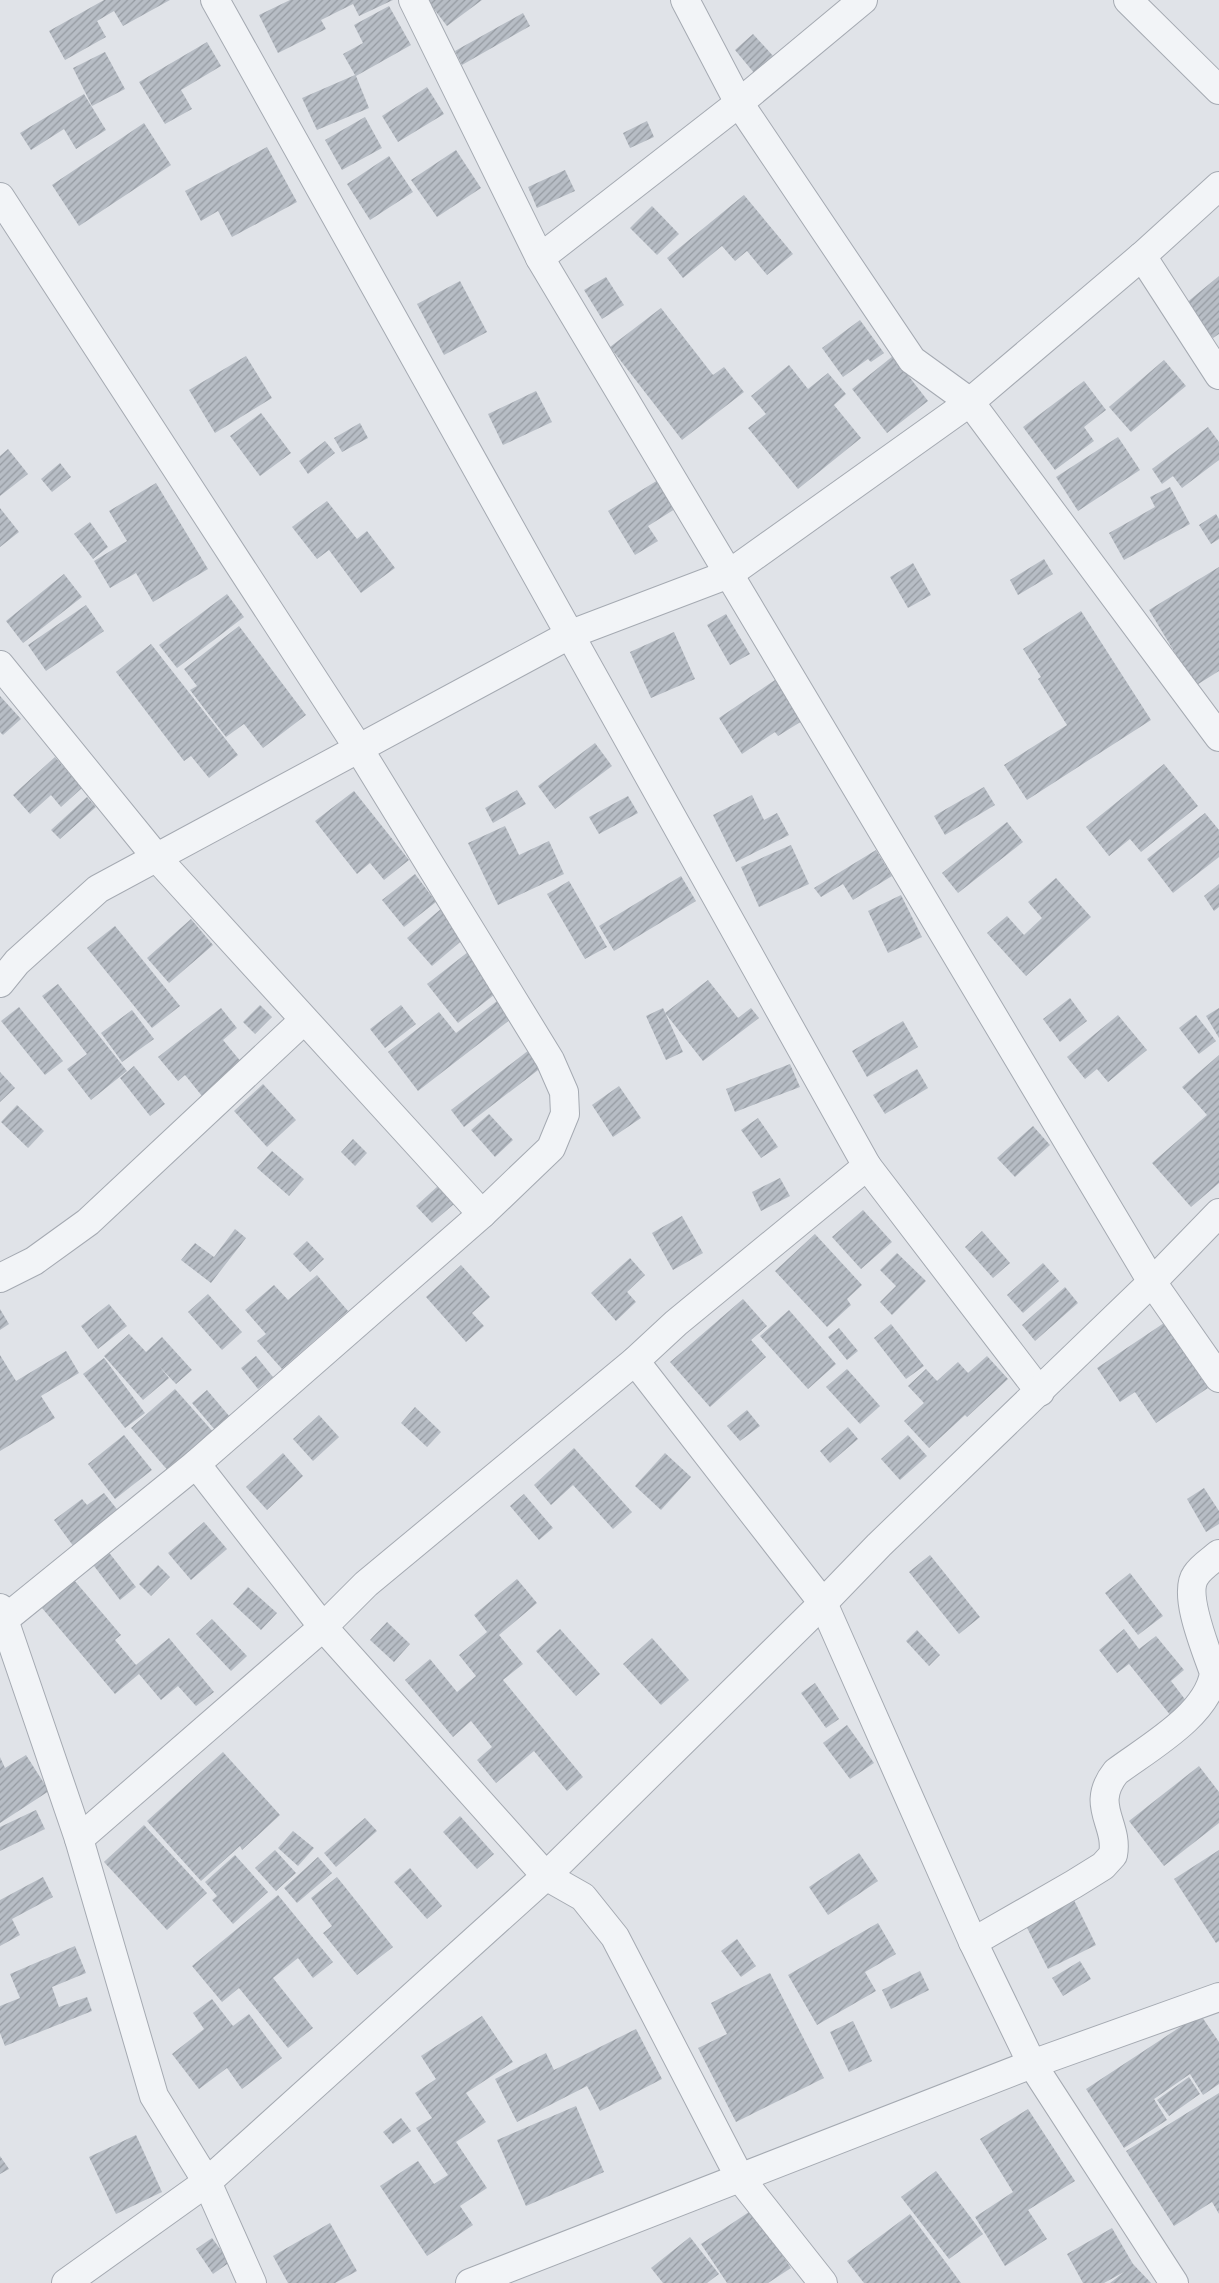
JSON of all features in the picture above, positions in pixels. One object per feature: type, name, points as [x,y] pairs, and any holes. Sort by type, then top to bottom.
[{"type":"street","points":[[215,0],[867,1166],[1040,1392]]},
{"type":"street","points":[[413,0],[540,258],[1152,1282],[1219,1378]]},
{"type":"street","points":[[685,0],[739,103],[912,360],[970,402],[1219,737]]},
{"type":"street","points":[[540,258],[739,103],[863,0]]},
{"type":"street","points":[[1128,0],[1219,90]]},
{"type":"street","points":[[0,983],[17,962],[98,889],[571,634],[729,574],[970,402],[1142,256],[1219,186]]},
{"type":"street","points":[[0,197],[359,749],[550,1060],[564,1092],[564,1114],[551,1148],[482,1214],[196,1464],[2,1614],[79,1839],[154,2096],[207,2182],[252,2283]]},
{"type":"street","points":[[1142,256],[1219,375]]},
{"type":"street","points":[[0,665],[157,858],[482,1214]]},
{"type":"street","points":[[0,1278],[34,1261],[88,1222],[304,1020]]},
{"type":"street","points":[[79,1839],[324,1627],[366,1584],[634,1361],[676,1323],[867,1166]]},
{"type":"street","points":[[66,2283],[207,2182],[546,1876],[823,1603],[879,1545],[1040,1392],[1152,1282],[1219,1213]]},
{"type":"street","points":[[634,1361],[823,1603],[974,1942],[1032,2064],[1174,2283]]},
{"type":"street","points":[[196,1464],[324,1627],[546,1876],[583,1897],[615,1937],[740,2178],[822,2283]]},
{"type":"street","points":[[974,1942],[1074,1884],[1103,1866],[1113,1856],[1113,1840],[1105,1808],[1104,1791],[1109,1781],[1116,1772],[1197,1710],[1212,1685],[1214,1673],[1192,1602],[1192,1586],[1195,1576],[1219,1554]]},
{"type":"street","points":[[477,2282],[1032,2064],[1219,1997]]},
{"type":"building","points":[[104,0],[170,0],[123,26],[114,11],[97,21],[106,37],[65,60],[49,31]]},
{"type":"building","points":[[290,0],[393,0],[359,16],[353,4],[321,20],[326,29],[278,53],[259,15]]},
{"type":"building","points":[[427,0],[482,0],[447,26]]},
{"type":"building","points":[[389,6],[411,45],[356,76],[369,108],[317,130],[302,98],[355,75],[343,54],[363,43],[354,25]]},
{"type":"building","points":[[523,13],[530,26],[462,65],[455,51]]},
{"type":"building","points":[[753,34],[774,57],[755,74],[735,50]]},
{"type":"building","points":[[207,42],[221,66],[181,90],[192,109],[165,124],[139,82]]},
{"type":"building","points":[[105,52],[125,89],[92,106],[73,68]]},
{"type":"building","points":[[427,87],[444,114],[398,142],[382,116]]},
{"type":"building","points":[[84,94],[106,130],[76,149],[64,129],[31,150],[20,133]]},
{"type":"building","points":[[365,117],[382,148],[342,170],[325,140]]},
{"type":"building","points":[[647,121],[654,137],[630,148],[623,133]]},
{"type":"building","points":[[144,123],[171,165],[79,226],[52,185]]},
{"type":"building","points":[[267,147],[297,202],[232,237],[218,211],[201,221],[185,191]]},
{"type":"building","points":[[456,150],[481,188],[437,217],[411,180]]},
{"type":"building","points":[[389,156],[413,192],[370,220],[347,184]]},
{"type":"building","points":[[565,170],[575,191],[537,208],[528,187]]},
{"type":"building","points":[[744,195],[793,254],[767,275],[747,251],[735,261],[722,246],[683,278],[667,258]]},
{"type":"building","points":[[652,206],[679,234],[657,255],[630,228]]},
{"type":"building","points":[[1219,276],[1219,334],[1213,338],[1185,304]]},
{"type":"building","points":[[606,277],[624,305],[602,319],[584,290]]},
{"type":"building","points":[[460,281],[487,332],[444,355],[417,304]]},
{"type":"building","points":[[661,308],[713,375],[724,367],[744,392],[682,440],[610,347]]},
{"type":"building","points":[[860,320],[884,353],[871,362],[868,359],[843,377],[822,348]]},
{"type":"building","points":[[246,356],[272,398],[215,433],[189,390]]},
{"type":"building","points":[[893,356],[928,401],[887,433],[852,389]]},
{"type":"building","points":[[1164,360],[1186,386],[1131,432],[1109,407]]},
{"type":"building","points":[[789,365],[808,389],[828,373],[846,394],[834,405],[861,438],[798,489],[748,428],[766,414],[751,396]]},
{"type":"building","points":[[1084,381],[1106,410],[1084,427],[1094,441],[1055,470],[1023,427]]},
{"type":"building","points":[[536,391],[552,422],[503,445],[488,414]]},
{"type":"building","points":[[261,413],[291,453],[260,476],[230,436]]},
{"type":"building","points":[[360,423],[368,438],[342,452],[334,438]]},
{"type":"building","points":[[1208,427],[1219,442],[1219,460],[1182,488],[1173,476],[1162,484],[1152,469]]},
{"type":"building","points":[[1118,437],[1140,470],[1078,511],[1056,477]]},
{"type":"building","points":[[325,441],[335,453],[308,474],[299,461]]},
{"type":"building","points":[[8,449],[28,474],[0,496],[0,456]]},
{"type":"building","points":[[60,463],[71,477],[52,492],[41,479]]},
{"type":"building","points":[[658,480],[675,509],[648,526],[658,541],[635,555],[608,511]]},
{"type":"building","points":[[156,483],[208,569],[153,602],[136,573],[110,588],[94,561],[127,541],[109,511]]},
{"type":"building","points":[[1170,487],[1190,524],[1124,560],[1109,533],[1155,507],[1150,497]]},
{"type":"building","points":[[327,501],[357,539],[367,531],[395,568],[361,593],[329,550],[317,559],[292,527]]},
{"type":"building","points":[[0,508],[19,532],[0,547]]},
{"type":"building","points":[[1216,514],[1219,519],[1219,539],[1211,544],[1199,525]]},
{"type":"building","points":[[90,522],[108,547],[93,559],[74,534]]},
{"type":"building","points":[[1044,559],[1053,574],[1018,595],[1010,580]]},
{"type":"building","points":[[913,563],[931,595],[908,608],[890,577]]},
{"type":"building","points":[[1219,567],[1219,671],[1195,686],[1149,610]]},
{"type":"building","points":[[64,574],[82,597],[23,643],[6,621]]},
{"type":"building","points":[[227,594],[244,617],[177,668],[159,645]]},
{"type":"building","points":[[86,605],[104,631],[46,671],[28,645]]},
{"type":"building","points":[[1081,611],[1151,720],[1027,800],[1004,765],[1067,725],[1038,679],[1041,677],[1023,649]]},
{"type":"building","points":[[726,614],[750,654],[730,665],[707,625]]},
{"type":"building","points":[[239,626],[306,715],[263,748],[244,724],[226,737],[190,690],[197,686],[184,669]]},
{"type":"building","points":[[674,632],[695,679],[651,698],[630,652]]},
{"type":"building","points":[[151,644],[238,755],[209,778],[191,756],[184,761],[116,672]]},
{"type":"building","points":[[775,680],[802,721],[778,736],[775,732],[742,754],[719,718]]},
{"type":"building","points":[[0,696],[21,719],[3,735],[0,732]]},
{"type":"building","points":[[595,743],[612,766],[555,809],[538,786]]},
{"type":"building","points":[[55,757],[82,788],[61,807],[51,795],[30,814],[13,795]]},
{"type":"building","points":[[1164,764],[1198,806],[1141,852],[1130,839],[1109,856],[1086,827]]},
{"type":"building","points":[[984,787],[995,805],[945,835],[934,816]]},
{"type":"building","points":[[517,790],[526,804],[493,823],[485,808]]},
{"type":"building","points":[[354,791],[409,860],[384,880],[370,863],[357,874],[315,821]]},
{"type":"building","points":[[752,795],[764,820],[777,813],[789,835],[736,862],[713,815]]},
{"type":"building","points":[[628,796],[638,813],[599,834],[589,817]]},
{"type":"building","points":[[87,797],[96,807],[60,839],[51,830]]},
{"type":"building","points":[[1205,813],[1219,830],[1219,857],[1173,893],[1147,859]]},
{"type":"building","points":[[1007,822],[1023,842],[958,893],[942,873]]},
{"type":"building","points":[[505,826],[519,855],[549,841],[564,874],[498,905],[468,843]]},
{"type":"building","points":[[791,845],[809,884],[759,907],[741,867]]},
{"type":"building","points":[[876,850],[892,876],[853,900],[843,884],[821,897],[814,888]]},
{"type":"building","points":[[415,874],[436,902],[404,927],[382,900]]},
{"type":"building","points":[[681,876],[696,901],[614,951],[599,926]]},
{"type":"building","points":[[1056,878],[1091,917],[1026,976],[987,933],[1007,916],[1024,935],[1042,918],[1028,902]]},
{"type":"building","points":[[569,881],[607,947],[585,959],[547,894]]},
{"type":"building","points":[[1219,884],[1219,907],[1214,911],[1204,896]]},
{"type":"building","points":[[901,895],[922,937],[888,953],[868,911]]},
{"type":"building","points":[[442,908],[466,937],[432,966],[407,938]]},
{"type":"building","points":[[191,919],[213,945],[169,983],[147,958]]},
{"type":"building","points":[[115,926],[180,1006],[152,1028],[87,948]]},
{"type":"building","points":[[468,952],[499,991],[458,1023],[427,984]]},
{"type":"building","points":[[708,980],[738,1018],[751,1008],[759,1018],[703,1061],[665,1013]]},
{"type":"building","points":[[58,984],[127,1071],[91,1100],[67,1069],[87,1054],[42,996]]},
{"type":"building","points":[[1070,998],[1087,1021],[1060,1042],[1043,1019]]},
{"type":"building","points":[[497,1001],[511,1019],[418,1091],[388,1052],[439,1012],[456,1033]]},
{"type":"building","points":[[260,1005],[272,1017],[255,1034],[243,1022]]},
{"type":"building","points":[[401,1005],[416,1024],[385,1048],[370,1029]]},
{"type":"building","points":[[19,1007],[63,1061],[45,1075],[1,1021]]},
{"type":"building","points":[[221,1008],[237,1028],[223,1040],[242,1063],[202,1096],[185,1075],[178,1081],[158,1057]]},
{"type":"building","points":[[663,1008],[683,1052],[666,1060],[646,1016]]},
{"type":"building","points":[[1219,1008],[1219,1038],[1206,1016]]},
{"type":"building","points":[[132,1010],[154,1039],[122,1062],[101,1033]]},
{"type":"building","points":[[1118,1015],[1147,1050],[1108,1082],[1097,1069],[1085,1079],[1067,1057]]},
{"type":"building","points":[[1196,1015],[1216,1041],[1199,1054],[1179,1028]]},
{"type":"building","points":[[903,1021],[918,1047],[867,1077],[852,1051]]},
{"type":"building","points":[[529,1050],[542,1067],[464,1127],[451,1110]]},
{"type":"building","points":[[1219,1055],[1219,1183],[1191,1207],[1152,1163],[1207,1115],[1182,1087]]},
{"type":"building","points":[[790,1064],[800,1087],[735,1112],[726,1089]]},
{"type":"building","points":[[134,1066],[165,1104],[150,1116],[120,1078]]},
{"type":"building","points":[[917,1069],[928,1088],[885,1114],[873,1095]]},
{"type":"building","points":[[0,1072],[15,1088],[0,1102]]},
{"type":"building","points":[[263,1084],[296,1120],[267,1147],[234,1111]]},
{"type":"building","points":[[619,1086],[641,1118],[613,1137],[592,1105]]},
{"type":"building","points":[[17,1105],[44,1131],[28,1148],[1,1122]]},
{"type":"building","points":[[489,1114],[513,1140],[495,1157],[471,1130]]},
{"type":"building","points":[[758,1118],[778,1147],[761,1158],[741,1130]]},
{"type":"building","points":[[1033,1126],[1050,1145],[1015,1177],[997,1158]]},
{"type":"building","points":[[353,1139],[367,1153],[355,1166],[341,1152]]},
{"type":"building","points":[[272,1151],[304,1179],[289,1196],[257,1168]]},
{"type":"building","points":[[780,1178],[790,1196],[761,1211],[752,1192]]},
{"type":"building","points":[[438,1186],[454,1204],[432,1223],[416,1206]]},
{"type":"building","points":[[863,1210],[892,1242],[861,1269],[832,1237]]},
{"type":"building","points":[[682,1216],[703,1253],[673,1270],[652,1233]]},
{"type":"building","points":[[235,1229],[246,1238],[211,1283],[181,1260],[195,1243],[214,1257]]},
{"type":"building","points":[[982,1231],[1010,1263],[993,1278],[965,1247]]},
{"type":"building","points":[[815,1234],[862,1285],[847,1299],[851,1305],[827,1327],[775,1271]]},
{"type":"building","points":[[307,1241],[324,1259],[310,1272],[293,1254]]},
{"type":"building","points":[[897,1253],[926,1281],[892,1315],[880,1302],[896,1286],[880,1270]]},
{"type":"building","points":[[630,1258],[645,1275],[627,1292],[636,1302],[616,1321],[591,1293]]},
{"type":"building","points":[[1043,1263],[1059,1281],[1023,1313],[1007,1295]]},
{"type":"building","points":[[461,1265],[490,1297],[472,1313],[484,1326],[466,1342],[426,1297]]},
{"type":"building","points":[[317,1275],[348,1311],[282,1369],[257,1341],[266,1334],[245,1310],[274,1285],[288,1300]]},
{"type":"building","points":[[1065,1287],[1078,1303],[1035,1341],[1022,1325]]},
{"type":"building","points":[[208,1294],[242,1332],[222,1350],[188,1312]]},
{"type":"building","points":[[743,1299],[767,1326],[751,1340],[766,1357],[710,1407],[670,1362]]},
{"type":"building","points":[[109,1304],[127,1326],[98,1349],[81,1326]]},
{"type":"building","points":[[0,1309],[9,1324],[0,1330]]},
{"type":"building","points":[[789,1310],[836,1364],[808,1389],[760,1336]]},
{"type":"building","points":[[1164,1323],[1208,1388],[1156,1423],[1135,1392],[1120,1402],[1097,1368]]},
{"type":"building","points":[[891,1324],[924,1366],[906,1379],[874,1338]]},
{"type":"building","points":[[839,1328],[858,1351],[847,1360],[828,1337]]},
{"type":"building","points":[[129,1334],[146,1352],[162,1337],[192,1370],[176,1384],[159,1366],[169,1378],[143,1400],[104,1356]]},
{"type":"building","points":[[66,1351],[79,1373],[41,1396],[55,1418],[0,1451],[0,1355],[16,1381]]},
{"type":"building","points":[[256,1356],[273,1377],[258,1389],[241,1368]]},
{"type":"building","points":[[987,1356],[1008,1379],[967,1417],[965,1415],[929,1448],[904,1421],[924,1403],[908,1386],[926,1369],[937,1381],[958,1362],[968,1373]]},
{"type":"building","points":[[104,1358],[145,1413],[125,1428],[83,1374]]},
{"type":"building","points":[[847,1369],[880,1406],[860,1424],[826,1387]]},
{"type":"building","points":[[175,1389],[215,1434],[170,1473],[131,1428]]},
{"type":"building","points":[[207,1390],[230,1417],[215,1430],[192,1403]]},
{"type":"building","points":[[415,1407],[441,1432],[427,1447],[401,1423]]},
{"type":"building","points":[[747,1410],[760,1426],[740,1441],[727,1426]]},
{"type":"building","points":[[319,1415],[339,1437],[313,1461],[293,1439]]},
{"type":"building","points":[[848,1427],[858,1439],[830,1463],[820,1451]]},
{"type":"building","points":[[124,1435],[152,1470],[115,1499],[88,1464]]},
{"type":"building","points":[[908,1435],[927,1456],[900,1480],[881,1459]]},
{"type":"building","points":[[574,1448],[632,1512],[613,1529],[573,1485],[551,1505],[534,1485]]},
{"type":"building","points":[[283,1453],[303,1476],[267,1510],[246,1487]]},
{"type":"building","points":[[665,1453],[691,1477],[661,1510],[635,1486]]},
{"type":"building","points":[[1204,1488],[1219,1511],[1219,1524],[1206,1532],[1187,1499]]},
{"type":"building","points":[[104,1493],[120,1513],[74,1547],[54,1520],[82,1499],[87,1505]]},
{"type":"building","points":[[524,1494],[553,1528],[539,1540],[510,1506]]},
{"type":"building","points":[[204,1522],[227,1549],[191,1580],[168,1553]]},
{"type":"building","points":[[107,1550],[136,1587],[120,1600],[91,1562]]},
{"type":"building","points":[[930,1555],[980,1617],[959,1634],[909,1572]]},
{"type":"building","points":[[158,1565],[170,1577],[151,1596],[139,1584]]},
{"type":"building","points":[[1130,1573],[1163,1616],[1138,1635],[1105,1593]]},
{"type":"building","points":[[517,1579],[537,1603],[499,1635],[523,1664],[503,1680],[583,1777],[567,1791],[534,1751],[496,1783],[477,1760],[492,1747],[471,1721],[453,1737],[405,1680],[430,1659],[457,1692],[476,1676],[459,1655],[487,1632],[474,1615]]},
{"type":"building","points":[[74,1580],[121,1635],[115,1640],[136,1665],[169,1638],[214,1692],[196,1706],[178,1686],[161,1700],[139,1674],[115,1694],[42,1608]]},
{"type":"building","points":[[248,1587],[277,1613],[261,1630],[233,1604]]},
{"type":"building","points":[[212,1619],[247,1656],[231,1671],[196,1634]]},
{"type":"building","points":[[387,1622],[410,1644],[394,1662],[370,1640]]},
{"type":"building","points":[[560,1629],[600,1674],[576,1696],[536,1651]]},
{"type":"building","points":[[1124,1629],[1139,1649],[1156,1636],[1184,1670],[1171,1681],[1187,1702],[1171,1716],[1129,1664],[1117,1673],[1099,1650]]},
{"type":"building","points":[[917,1630],[940,1655],[929,1666],[906,1641]]},
{"type":"building","points":[[652,1638],[689,1680],[661,1705],[623,1664]]},
{"type":"building","points":[[815,1683],[839,1719],[826,1728],[801,1693]]},
{"type":"building","points":[[847,1725],[874,1763],[850,1779],[823,1743]]},
{"type":"building","points":[[223,1752],[280,1815],[242,1850],[240,1846],[201,1881],[147,1821]]},
{"type":"building","points":[[26,1755],[49,1791],[0,1823],[0,1757],[5,1768]]},
{"type":"building","points":[[1199,1766],[1219,1792],[1219,1823],[1164,1866],[1129,1821]]},
{"type":"building","points":[[36,1810],[45,1829],[0,1851],[0,1827]]},
{"type":"building","points":[[460,1816],[494,1854],[477,1869],[443,1832]]},
{"type":"building","points":[[365,1818],[377,1831],[336,1867],[324,1853]]},
{"type":"building","points":[[144,1825],[207,1893],[167,1930],[104,1862]]},
{"type":"building","points":[[293,1831],[314,1848],[298,1866],[278,1848]]},
{"type":"building","points":[[275,1850],[296,1873],[276,1891],[255,1868]]},
{"type":"building","points":[[1219,1850],[1219,1941],[1216,1943],[1174,1879]]},
{"type":"building","points":[[859,1853],[878,1881],[828,1915],[809,1887]]},
{"type":"building","points":[[235,1855],[268,1892],[233,1924],[212,1900],[217,1896],[205,1882]]},
{"type":"building","points":[[318,1857],[332,1873],[297,1903],[284,1888]]},
{"type":"building","points":[[410,1868],[442,1906],[427,1919],[394,1882]]},
{"type":"building","points":[[43,1877],[53,1897],[12,1919],[20,1935],[0,1946],[0,1900]]},
{"type":"building","points":[[337,1877],[393,1947],[357,1975],[323,1933],[332,1926],[311,1898]]},
{"type":"building","points":[[1070,1892],[1096,1945],[1048,1969],[1021,1916]]},
{"type":"building","points":[[278,1895],[333,1962],[313,1978],[298,1958],[273,1978],[313,2028],[288,2048],[239,1988],[222,2002],[192,1966]]},
{"type":"building","points":[[878,1923],[896,1954],[865,1972],[876,1991],[817,2025],[788,1975]]},
{"type":"building","points":[[737,1939],[756,1966],[741,1977],[721,1951]]},
{"type":"building","points":[[75,1946],[86,1973],[52,1987],[59,2007],[87,1997],[92,2011],[5,2046],[0,2033],[0,2006],[20,1998],[10,1974]]},
{"type":"building","points":[[1080,1961],[1091,1979],[1063,1996],[1052,1978]]},
{"type":"building","points":[[920,1971],[929,1990],[891,2009],[882,1990]]},
{"type":"building","points":[[770,1973],[824,2078],[736,2122],[698,2048],[727,2034],[711,2003]]},
{"type":"building","points":[[212,1999],[233,2026],[249,2014],[282,2058],[242,2089],[227,2068],[199,2089],[172,2054],[204,2029],[193,2013]]},
{"type":"building","points":[[1200,2014],[1219,2042],[1219,2084],[1203,2095],[1190,2074],[1154,2099],[1167,2120],[1124,2148],[1086,2089]]},
{"type":"building","points":[[482,2016],[513,2062],[466,2093],[486,2122],[456,2142],[487,2188],[460,2206],[473,2225],[427,2256],[380,2186],[418,2161],[434,2184],[448,2175],[416,2128],[432,2118],[415,2093],[436,2079],[421,2056]]},
{"type":"building","points":[[853,2021],[872,2061],[849,2072],[830,2032]]},
{"type":"building","points":[[636,2029],[662,2079],[600,2111],[587,2086],[517,2122],[495,2079],[546,2053],[554,2070]]},
{"type":"building","points":[[1189,2077],[1200,2094],[1169,2116],[1157,2100]]},
{"type":"building","points":[[1219,2093],[1219,2214],[1212,2202],[1174,2226],[1126,2151]]},
{"type":"building","points":[[576,2106],[604,2172],[526,2206],[497,2140]]},
{"type":"building","points":[[1028,2109],[1075,2181],[1028,2210],[1047,2239],[1005,2266],[975,2217],[1013,2192],[980,2139]]},
{"type":"building","points":[[401,2118],[411,2131],[393,2144],[383,2132]]},
{"type":"building","points":[[136,2135],[162,2192],[116,2214],[89,2157]]},
{"type":"building","points":[[0,2156],[9,2169],[0,2174]]},
{"type":"building","points":[[936,2171],[983,2234],[949,2259],[901,2197]]},
{"type":"building","points":[[752,2210],[791,2268],[768,2283],[727,2283],[701,2244]]},
{"type":"building","points":[[910,2214],[961,2283],[864,2283],[847,2261]]},
{"type":"building","points":[[330,2223],[357,2271],[335,2283],[288,2283],[273,2256]]},
{"type":"building","points":[[1112,2228],[1133,2264],[1151,2283],[1110,2283],[1124,2272],[1104,2283],[1083,2283],[1067,2254]]},
{"type":"building","points":[[690,2237],[719,2274],[707,2283],[663,2283],[651,2268]]},
{"type":"building","points":[[212,2238],[230,2262],[213,2274],[196,2249]]}]
